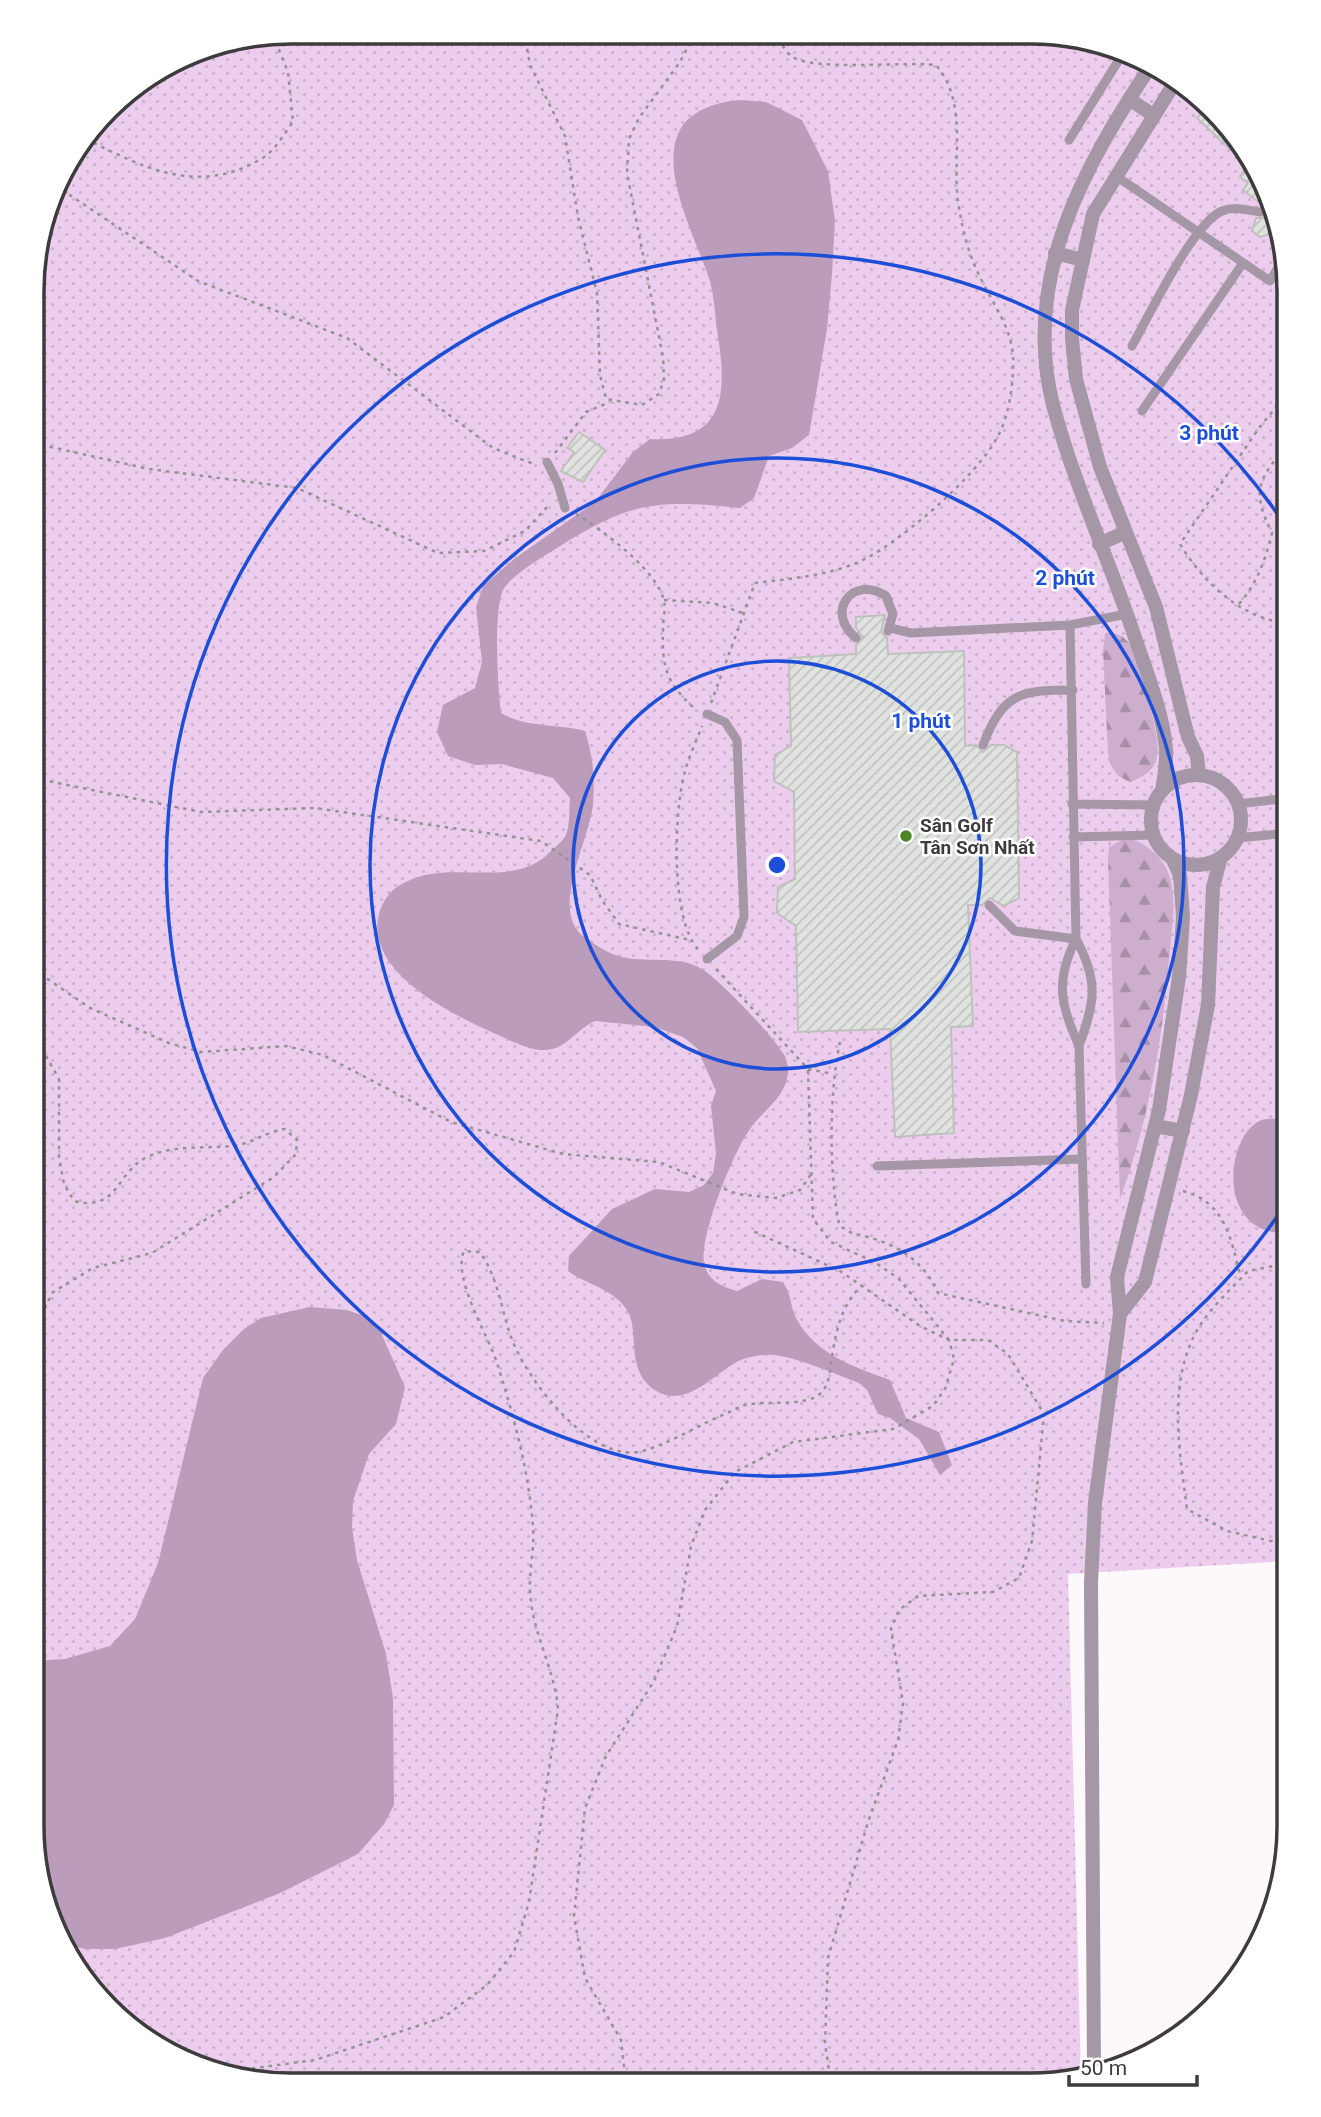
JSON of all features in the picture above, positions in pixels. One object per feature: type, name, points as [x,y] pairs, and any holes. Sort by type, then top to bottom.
[{"type":"street","points":[[1146,73],[1077,191],[1062,224],[1045,319],[1047,369],[1053,403],[1072,468],[1127,614],[1166,746],[1162,791]]},
{"type":"street","points":[[1171,88],[1093,214],[1072,310],[1076,379],[1100,467],[1156,607],[1188,737],[1197,756],[1199,775]]},
{"type":"street","points":[[1129,99],[1153,115]]},
{"type":"street","points":[[1055,253],[1083,260]]},
{"type":"street","points":[[1099,544],[1126,532]]},
{"type":"street","points":[[1094,2065],[1091,1583],[1095,1503],[1120,1319],[1117,1277],[1155,1126],[1170,1045],[1183,917],[1180,874],[1172,858],[1154,835],[1154,805],[1162,791],[1178,778],[1199,775],[1215,779],[1229,789],[1241,815],[1237,838],[1221,857],[1213,887],[1208,1005],[1170,1188],[1145,1282],[1120,1319]]},
{"type":"street","points":[[1172,858],[1197,865],[1221,857]]},
{"type":"street","points":[[1155,1126],[1183,1131]]},
{"type":"lane","points":[[1069,140],[1119,60]]},
{"type":"lane","points":[[1115,176],[1270,281],[1276,270]]},
{"type":"lane","points":[[1132,346],[1197,233],[1220,211],[1242,209],[1260,212]]},
{"type":"lane","points":[[1142,411],[1243,263]]},
{"type":"lane","points":[[547,462],[558,484],[559,495],[565,508]]},
{"type":"lane","points":[[856,638],[846,630],[841,611],[844,602],[859,590],[869,589],[886,596],[894,614],[888,630],[911,633],[1070,625],[1127,614]]},
{"type":"lane","points":[[1070,625],[1076,939],[1091,966],[1092,1010],[1079,1046],[1086,1284]]},
{"type":"lane","points":[[983,745],[991,724],[1014,698],[1035,690],[1073,690]]},
{"type":"lane","points":[[706,716],[725,722],[737,740],[744,917],[737,936],[707,959]]},
{"type":"lane","points":[[1238,804],[1277,799]]},
{"type":"lane","points":[[1072,804],[1154,805]]},
{"type":"lane","points":[[1237,838],[1277,834]]},
{"type":"lane","points":[[1073,837],[1154,835]]},
{"type":"lane","points":[[989,905],[1015,931],[1076,939]]},
{"type":"lane","points":[[1076,939],[1062,967],[1065,1015],[1079,1046]]},
{"type":"lane","points":[[877,1166],[1082,1159]]},
{"type":"path","points":[[93,143],[130,161],[179,178],[226,174],[263,159],[293,122],[288,72],[277,44]]},
{"type":"path","points":[[526,44],[530,65],[565,135],[578,217],[597,293],[600,375],[606,399],[642,405],[659,394],[664,379],[663,357],[627,173],[629,139],[639,118],[680,62],[689,44]]},
{"type":"path","points":[[784,44],[792,56],[808,62],[914,62],[936,65],[948,78],[955,98],[958,209],[967,246],[981,280],[1001,314],[1013,355],[1011,391],[999,435],[974,467],[919,523],[856,564],[807,577],[755,583],[684,772],[677,849],[679,905],[690,940],[808,1069],[833,1074]]},
{"type":"path","points":[[65,192],[198,281],[347,338],[493,448],[527,463],[540,465],[547,462],[586,412],[612,401]]},
{"type":"path","points":[[1277,406],[1180,544],[1195,570],[1229,601],[1277,623]]},
{"type":"path","points":[[44,445],[149,469],[297,488],[438,553],[484,551],[525,531],[559,495]]},
{"type":"path","points":[[1238,605],[1252,590],[1264,565],[1272,533],[1261,510],[1258,489],[1266,471],[1277,458]]},
{"type":"path","points":[[565,508],[609,534],[655,582],[664,600],[662,662],[673,689],[706,716]]},
{"type":"path","points":[[664,600],[713,603],[744,614]]},
{"type":"path","points":[[44,780],[201,812],[315,808],[541,841],[590,875],[602,900],[619,924],[690,940]]},
{"type":"path","points":[[44,977],[90,1008],[169,1043],[201,1052],[286,1046],[323,1055],[451,1122],[563,1154],[659,1162],[737,1194],[776,1198],[800,1190],[812,1173]]},
{"type":"path","points":[[840,1042],[833,1074],[836,1212],[839,1224],[847,1233],[898,1247],[930,1276],[938,1293],[1065,1321],[1120,1319]]},
{"type":"path","points":[[44,1053],[59,1079],[59,1157],[64,1184],[74,1201],[91,1205],[106,1200],[144,1158],[177,1146],[243,1144],[266,1132],[285,1129],[297,1140],[296,1154],[274,1177],[152,1253],[93,1268],[53,1292],[44,1310]]},
{"type":"path","points":[[625,2073],[621,2040],[585,1978],[573,1916],[585,1808],[606,1756],[654,1681],[677,1626],[691,1546],[705,1510],[735,1472],[793,1442],[893,1429],[933,1406],[945,1390],[954,1359],[949,1340],[899,1279],[876,1263],[831,1242],[813,1219],[808,1069]]},
{"type":"path","points":[[1170,1188],[1193,1194],[1226,1220],[1241,1278]]},
{"type":"path","points":[[753,1231],[812,1256],[862,1285],[920,1326],[949,1340],[988,1340],[1008,1354],[1044,1414],[1032,1541],[1019,1578],[993,1592],[918,1596],[899,1610],[891,1629],[903,1703],[898,1740],[868,1822],[828,1958],[825,2043],[829,2073]]},
{"type":"path","points":[[245,2069],[315,2060],[444,2017],[487,1985],[514,1952],[529,1902],[558,1709],[556,1687],[531,1601],[533,1527],[517,1431],[497,1363],[463,1276],[461,1259],[464,1251],[480,1252],[491,1268],[511,1339],[530,1376],[558,1410],[612,1451],[642,1451],[744,1405],[775,1401],[805,1402],[822,1391],[828,1381],[833,1349],[846,1304],[862,1285]]},
{"type":"path","points":[[1277,1266],[1248,1271],[1241,1278],[1193,1337],[1178,1382],[1178,1439],[1187,1509],[1227,1531],[1277,1542]]},
{"type":"shaded area","name":"Sân Golf Tân Sơn Nhất","points":[[274,44],[1047,44],[1079,48],[1110,57],[1140,69],[1168,85],[1205,116],[1236,153],[1252,181],[1264,211],[1273,242],[1277,274],[1277,1562],[1068,1574],[1081,2069],[1047,2073],[274,2073],[242,2069],[211,2060],[181,2048],[153,2032],[116,2001],[85,1964],[69,1936],[57,1906],[48,1875],[44,1843],[44,274],[48,242],[57,211],[69,181],[85,153],[116,116],[153,85],[181,69],[211,57],[242,48]]},
{"type":"shaded area","points":[[740,100],[766,102],[802,120],[828,171],[835,221],[832,274],[827,329],[809,435],[792,448],[769,456],[754,498],[740,508],[683,504],[639,508],[599,524],[531,564],[511,580],[503,590],[498,615],[501,713],[521,721],[585,731],[593,767],[593,804],[574,873],[570,908],[573,923],[582,935],[618,956],[672,960],[693,964],[702,969],[745,1008],[785,1057],[788,1073],[783,1090],[743,1140],[718,1197],[706,1238],[704,1255],[707,1272],[718,1283],[737,1291],[762,1279],[783,1282],[796,1318],[814,1341],[837,1358],[890,1380],[906,1418],[939,1432],[952,1465],[940,1475],[919,1439],[890,1418],[878,1414],[867,1390],[859,1383],[799,1361],[775,1355],[750,1357],[735,1363],[689,1393],[668,1396],[658,1392],[641,1375],[637,1365],[632,1323],[624,1306],[610,1294],[568,1271],[569,1256],[612,1209],[655,1189],[689,1192],[704,1185],[713,1173],[716,1153],[711,1106],[716,1091],[697,1048],[683,1037],[655,1027],[595,1021],[553,1049],[527,1047],[437,1004],[400,975],[387,958],[379,939],[378,919],[381,909],[388,895],[400,885],[438,873],[517,870],[535,863],[566,835],[570,798],[553,778],[502,764],[475,765],[448,756],[437,732],[443,705],[475,688],[482,662],[476,607],[483,586],[514,559],[595,502],[633,452],[650,439],[676,438],[695,432],[708,422],[716,408],[721,392],[722,373],[713,297],[709,278],[682,207],[674,168],[674,150],[678,134],[696,113],[713,105]]},
{"type":"shaded area","points":[[1277,1119],[1277,1232],[1265,1230],[1248,1219],[1238,1202],[1234,1182],[1240,1143],[1250,1128],[1262,1120]]},
{"type":"shaded area","points":[[310,1307],[347,1310],[364,1316],[378,1326],[405,1387],[396,1424],[369,1454],[353,1501],[352,1528],[357,1560],[386,1654],[393,1698],[394,1805],[384,1824],[358,1854],[280,1893],[165,1938],[115,1949],[75,1946],[52,1890],[44,1843],[44,1660],[65,1659],[110,1646],[135,1619],[158,1563],[203,1378],[223,1350],[244,1329],[261,1318]]},
{"type":"green space","points":[[1105,633],[1122,636],[1132,646],[1149,703],[1158,747],[1156,762],[1151,770],[1131,782],[1115,771],[1108,753],[1103,651]]},
{"type":"green space","points":[[1127,837],[1147,847],[1158,856],[1166,868],[1173,893],[1173,912],[1154,1076],[1120,1199],[1108,859],[1109,847]]},
{"type":"building","points":[[1202,113],[1205,116],[1238,157],[1197,118]]},
{"type":"building","points":[[1245,169],[1261,204],[1243,190],[1248,183],[1240,177]]},
{"type":"building","points":[[1265,215],[1271,233],[1260,237],[1252,231],[1256,218]]},
{"type":"building","points":[[579,432],[605,450],[583,482],[561,471],[574,452],[567,448]]},
{"type":"building","name":"Sân Golf Tân Sơn Nhất","points":[[885,615],[881,632],[887,638],[888,654],[964,651],[965,746],[976,745],[983,752],[991,745],[1004,745],[1017,752],[1019,898],[1004,906],[990,898],[982,905],[968,905],[973,1026],[951,1027],[954,1133],[895,1137],[890,1029],[798,1032],[796,926],[777,913],[778,887],[795,879],[794,792],[774,781],[775,755],[791,746],[789,658],[856,654],[856,645],[863,637],[856,628],[856,617]]},
{"type":"place","name":"Sân Golf Tân Sơn Nhất","points":[[906,836]]}]
